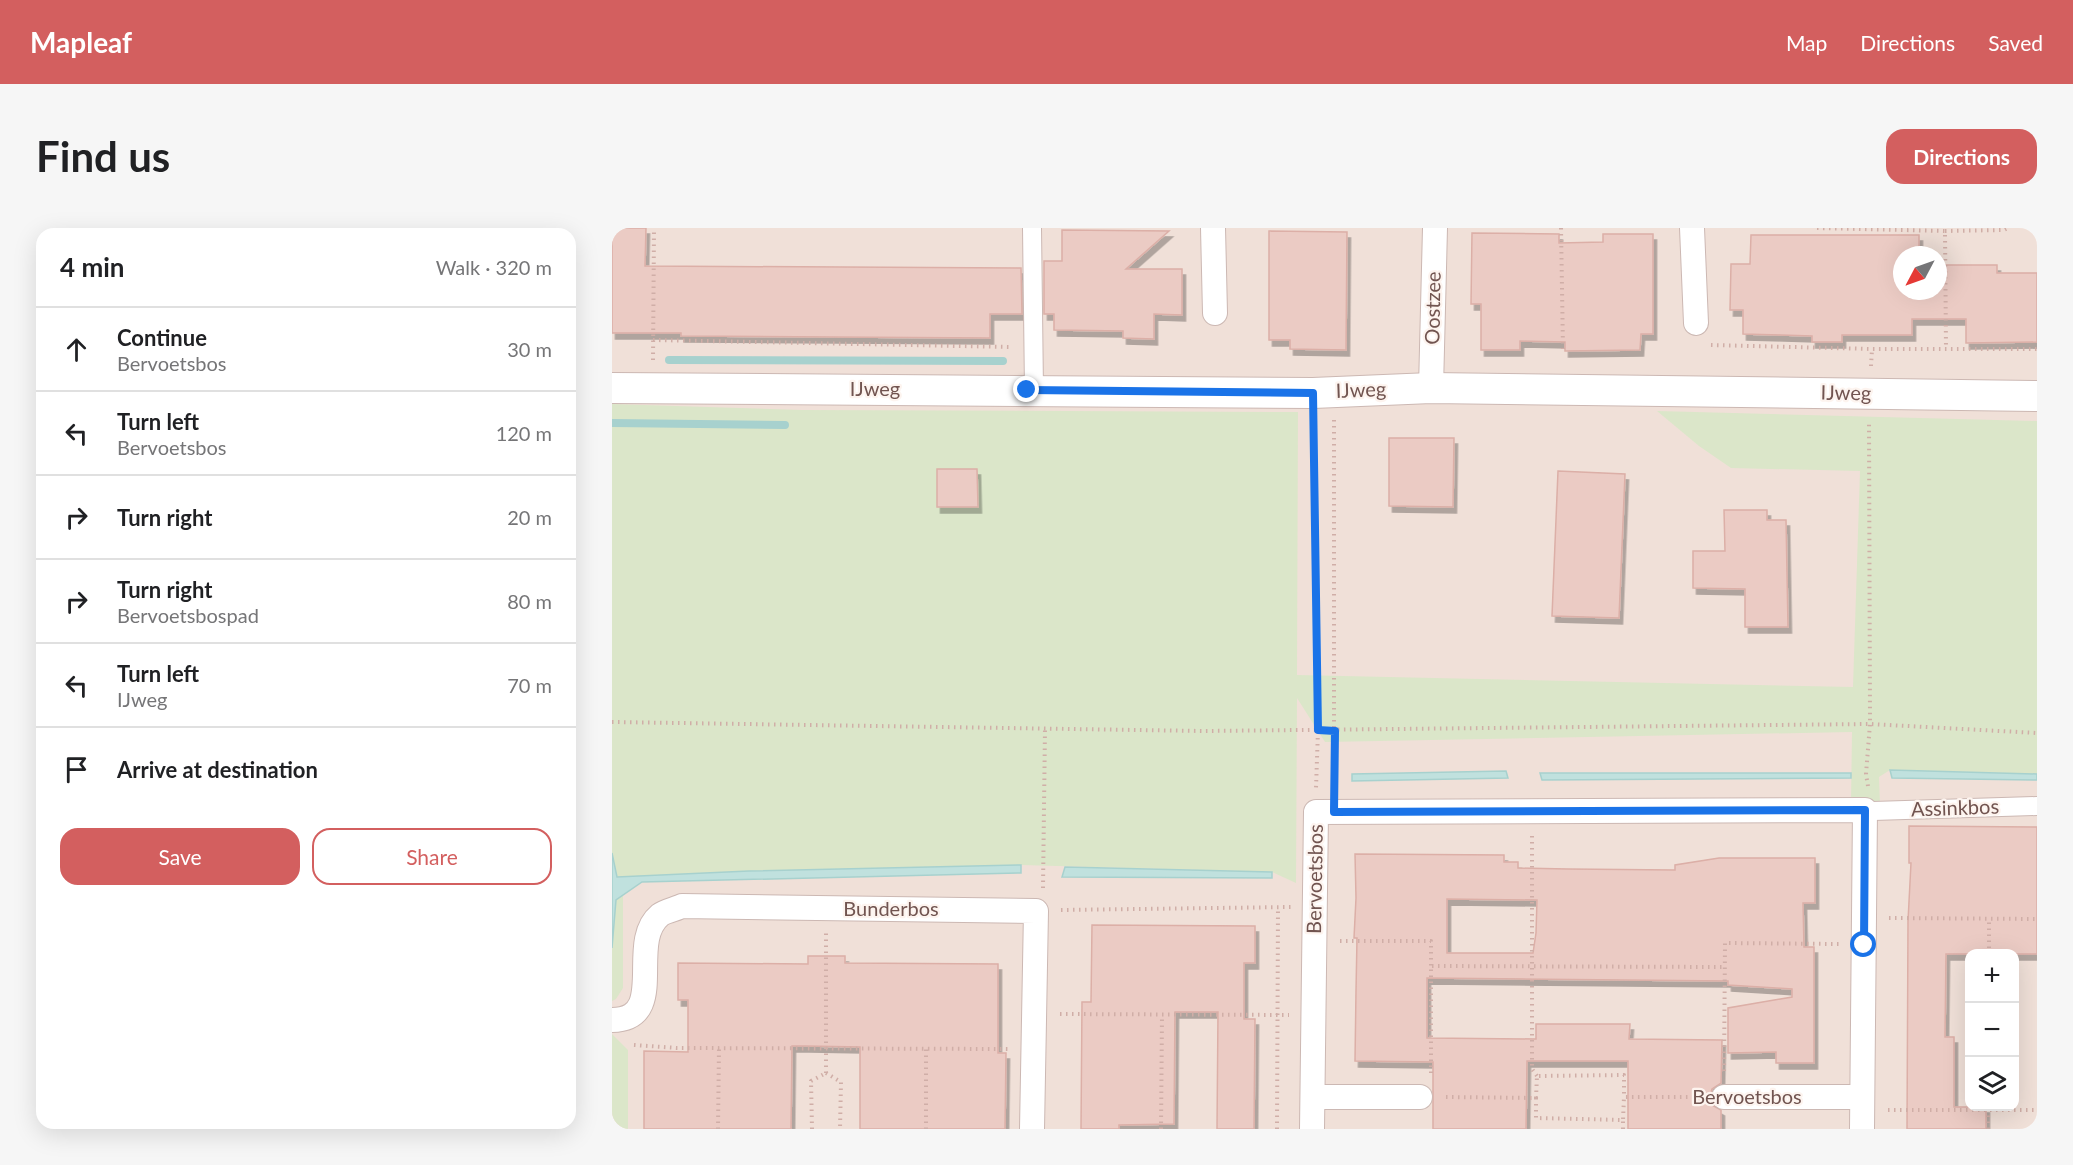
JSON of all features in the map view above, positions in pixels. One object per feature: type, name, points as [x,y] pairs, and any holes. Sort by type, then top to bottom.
[{"type":"street","points":[[1032,228],[1035,390]]},
{"type":"street","points":[[1213,228],[1215,313]]},
{"type":"street","name":"Oostzee","points":[[1431,388],[1435,228]]},
{"type":"street","points":[[1692,228],[1696,323]]},
{"type":"street","name":"IJweg","points":[[612,388],[1323,392],[1431,388],[2037,396]]},
{"type":"street","name":"Assinkbos","points":[[1873,811],[2037,806]]},
{"type":"street","name":"Bervoetsbos","points":[[1312,1129],[1315,906],[1325,812],[1865,810],[1862,1112],[1724,1097]]},
{"type":"street","name":"Bunderbos","points":[[612,1020],[621,1020],[636,1013],[644,1000],[647,933],[661,914],[682,906],[1036,911]]},
{"type":"street","points":[[1032,1129],[1036,911]]},
{"type":"street","points":[[1313,1097],[1425,1097]]},
{"type":"path","points":[[652,388],[654,228]]},
{"type":"path","points":[[1561,228],[1563,349]]},
{"type":"path","points":[[1816,228],[1945,231],[2004,230],[2008,228]]},
{"type":"path","points":[[1945,231],[1946,349]]},
{"type":"path","points":[[1696,323],[1696,344],[2037,349]]},
{"type":"path","points":[[654,340],[1033,347]]},
{"type":"path","points":[[1323,392],[1318,730],[1325,812]]},
{"type":"path","points":[[1323,392],[1335,731],[1325,812]]},
{"type":"path","points":[[1869,394],[1870,724],[1866,774],[1873,811]]},
{"type":"path","points":[[612,722],[1203,731],[1870,724],[2037,733]]},
{"type":"path","points":[[1045,728],[1042,899],[1036,911],[1315,906]]},
{"type":"path","points":[[1532,811],[1532,1069],[1537,1076],[1536,1118],[1623,1120]]},
{"type":"path","points":[[1277,1129],[1278,907]]},
{"type":"path","points":[[825,908],[825,1073]]},
{"type":"path","points":[[1864,918],[2037,919]]},
{"type":"path","points":[[1989,919],[1989,949]]},
{"type":"path","points":[[1314,941],[1431,940],[1425,1097],[1536,1098]]},
{"type":"path","points":[[1724,1097],[1725,944],[1864,945]]},
{"type":"path","points":[[1431,966],[1725,967]]},
{"type":"path","points":[[1035,1014],[1314,1014]]},
{"type":"path","points":[[1161,1129],[1162,1015]]},
{"type":"path","points":[[634,1045],[677,1048],[1034,1050]]},
{"type":"path","points":[[718,1129],[719,1048]]},
{"type":"path","points":[[926,1049],[926,1129]]},
{"type":"path","points":[[812,1129],[811,1081],[825,1073]]},
{"type":"path","points":[[825,1073],[841,1082],[840,1129]]},
{"type":"path","points":[[1537,1076],[1624,1075],[1623,1129]]},
{"type":"path","name":"Bervoetsbos","points":[[1624,1097],[1724,1097]]},
{"type":"path","points":[[1862,1112],[1965,1109]]},
{"type":"path","points":[[2019,1109],[2037,1110]]},
{"type":"path","points":[[1988,1111],[1988,1129]]},
{"type":"shaded area","points":[[612,228],[2037,228],[2037,1129],[612,1129]]},
{"type":"green space","points":[[612,404],[802,410],[1298,412],[1297,675],[1853,687],[1860,471],[1731,468],[1699,446],[1657,411],[2037,421],[2037,774],[1890,770],[1879,777],[1880,804],[1851,803],[1852,732],[1325,742],[1297,698],[1296,883],[1272,872],[1021,865],[749,871],[617,877],[612,853]]},
{"type":"green space","points":[[623,895],[623,988],[612,1001],[612,948],[616,900]]},
{"type":"green space","points":[[612,1034],[628,1050],[628,1129],[612,1129]]},
{"type":"water","points":[[1890,770],[2037,774],[2037,780],[1892,778]]},
{"type":"water","points":[[1506,771],[1508,778],[1352,781],[1352,774]]},
{"type":"water","points":[[1540,773],[1851,773],[1851,778],[1542,780]]},
{"type":"water","points":[[612,853],[617,877],[749,871],[1021,865],[1021,873],[642,882],[616,900],[612,948]]},
{"type":"water","points":[[1065,867],[1272,872],[1272,878],[1062,877]]},
{"type":"building","points":[[612,228],[646,228],[645,266],[1021,268],[1022,314],[990,314],[990,338],[681,336],[681,333],[612,333]]},
{"type":"building","points":[[1062,230],[1169,231],[1126,269],[1182,269],[1182,315],[1154,314],[1154,339],[1123,338],[1123,331],[1054,330],[1054,314],[1044,314],[1044,261],[1062,261]]},
{"type":"building","points":[[1269,231],[1347,232],[1346,350],[1290,349],[1290,340],[1269,340]]},
{"type":"building","points":[[1472,233],[1559,234],[1559,243],[1603,242],[1603,234],[1653,234],[1653,334],[1641,334],[1640,350],[1565,351],[1565,342],[1520,341],[1520,350],[1481,350],[1481,304],[1471,304]]},
{"type":"building","points":[[1751,235],[1919,235],[1919,246],[1893,246],[1893,300],[1947,300],[1947,265],[1997,265],[1997,273],[2037,273],[2037,342],[1966,343],[1966,319],[1912,319],[1912,335],[1842,335],[1842,342],[1812,342],[1812,336],[1743,334],[1743,310],[1730,310],[1731,264],[1750,264]]},
{"type":"building","points":[[1389,438],[1454,438],[1453,507],[1389,506]]},
{"type":"building","points":[[937,469],[977,469],[978,507],[937,507]]},
{"type":"building","points":[[1558,471],[1625,474],[1619,618],[1552,616]]},
{"type":"building","points":[[1724,510],[1767,510],[1767,520],[1786,520],[1788,627],[1745,627],[1745,589],[1693,588],[1693,551],[1725,551]]},
{"type":"building","points":[[1909,826],[2037,827],[2037,954],[2019,954],[2019,949],[1965,949],[1965,954],[1946,954],[1945,1037],[1954,1037],[1954,1107],[1965,1107],[1965,1111],[1986,1111],[1986,1129],[1907,1129],[1908,921],[1911,863],[1909,863]]},
{"type":"building","points":[[1355,854],[1504,855],[1504,862],[1518,862],[1518,868],[1675,870],[1675,865],[1719,858],[1815,858],[1815,903],[1803,903],[1804,947],[1814,947],[1814,1063],[1776,1063],[1776,1052],[1728,1053],[1728,1008],[1792,997],[1792,989],[1728,985],[1728,981],[1427,978],[1427,1038],[1536,1039],[1536,1024],[1630,1024],[1629,1039],[1722,1040],[1721,1083],[1712,1089],[1710,1096],[1712,1105],[1721,1110],[1721,1129],[1628,1129],[1628,1061],[1527,1061],[1526,1129],[1433,1129],[1433,1062],[1355,1061]],"holes":[[[1447,899],[1537,900],[1533,953],[1447,953]]]},
{"type":"building","points":[[1092,925],[1255,926],[1255,963],[1244,963],[1244,1019],[1255,1019],[1254,1129],[1217,1129],[1218,1012],[1175,1012],[1174,1124],[1119,1125],[1119,1129],[1081,1129],[1082,1002],[1091,1002]]},
{"type":"building","points":[[808,956],[845,956],[845,963],[998,964],[998,1053],[1006,1053],[1005,1129],[860,1129],[860,1047],[792,1046],[791,1129],[644,1129],[644,1051],[688,1052],[688,1000],[678,1000],[678,963],[808,964]]},
{"type":"waterway","points":[[669,360],[1003,361]]},
{"type":"waterway","points":[[612,423],[785,425]]},
{"type":"route","points":[[1027,390],[1313,393],[1318,730],[1335,731],[1334,812],[1865,810],[1864,945]]}]
